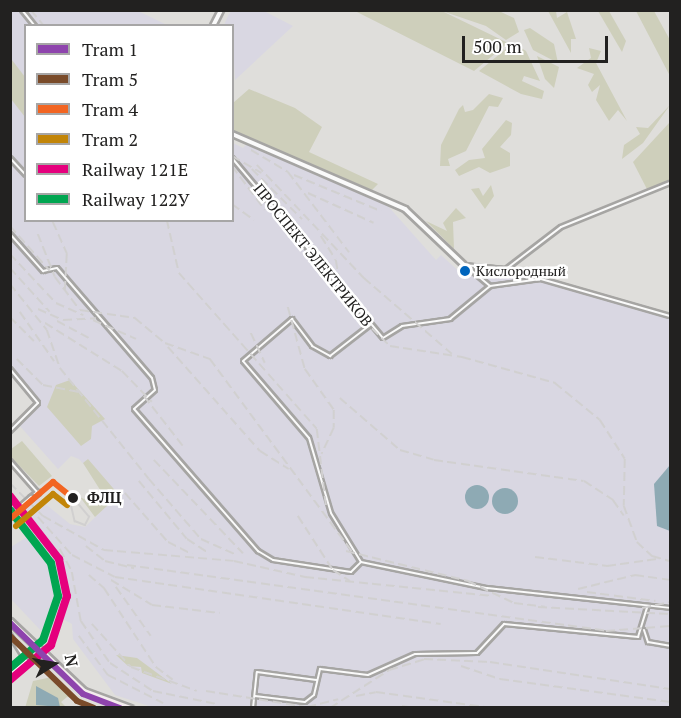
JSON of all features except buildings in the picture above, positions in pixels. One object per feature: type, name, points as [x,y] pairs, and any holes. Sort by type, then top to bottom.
[{"type":"main road","points":[[10,621],[84,692],[130,708]]},
{"type":"street","points":[[22,10],[33,24]]},
{"type":"street","points":[[214,24],[221,10]]},
{"type":"street","points":[[234,135],[405,209],[464,265],[490,286],[541,279],[670,316]]},
{"type":"street","points":[[10,158],[24,174]]},
{"type":"street","name":"ПРОСПЕКТ ЭЛЕКТРИКОВ","points":[[234,161],[383,338],[402,326],[444,322],[490,286]]},
{"type":"street","points":[[464,265],[506,269],[561,227],[670,183]]},
{"type":"street","points":[[10,234],[46,273],[57,268],[155,383],[155,390],[134,409],[263,556],[351,572],[361,562]]},
{"type":"street","points":[[370,325],[330,356],[312,346],[292,319],[243,361],[312,444],[331,513],[361,562],[487,588],[670,608]]},
{"type":"street","points":[[10,369],[33,395],[37,407],[10,431]]},
{"type":"street","points":[[10,461],[38,493],[12,515]]},
{"type":"street","points":[[646,607],[644,630],[648,642],[670,646]]},
{"type":"street","points":[[255,696],[309,701],[316,680],[325,668],[368,675],[415,654],[477,653],[504,624],[633,638],[644,630]]},
{"type":"street","points":[[10,635],[26,661],[10,674]]},
{"type":"street","points":[[253,708],[257,672],[316,680]]},
{"type":"shaded area","points":[[262,10],[293,26],[235,80],[234,24],[224,24],[231,11]]},
{"type":"shaded area","points":[[10,11],[138,11],[165,24],[24,24],[24,222],[234,222],[234,144],[243,148],[247,144],[387,205],[436,260],[441,255],[463,275],[473,269],[542,277],[670,313],[670,707],[152,707],[115,695],[73,639],[72,624],[59,617],[45,635],[11,599],[11,547],[27,537],[28,523],[20,514],[38,498],[70,524],[85,527],[114,499],[79,459],[71,456],[58,469],[19,425],[34,401],[11,372]]},
{"type":"green space","points":[[355,11],[442,11],[508,43],[474,71]]},
{"type":"green space","points":[[442,11],[499,11],[514,18],[519,32],[506,40],[486,26]]},
{"type":"green space","points":[[548,11],[556,11],[557,18],[567,12],[576,39],[571,39],[571,53]]},
{"type":"green space","points":[[598,11],[609,11],[626,41],[622,52]]},
{"type":"green space","points":[[636,11],[654,11],[670,40],[670,76]]},
{"type":"green space","points":[[530,28],[554,44],[558,63],[533,50],[524,30]]},
{"type":"green space","points":[[513,43],[526,51],[540,81],[524,76],[522,81],[544,91],[542,99],[521,94],[479,71]]},
{"type":"green space","points":[[589,48],[601,51],[596,63],[627,121],[618,110],[609,121],[596,100],[600,85],[592,92],[588,85],[594,74],[577,68],[591,58]]},
{"type":"green space","points":[[537,56],[559,67],[554,88],[545,79]]},
{"type":"green space","points":[[12,60],[24,76],[24,116],[11,99]]},
{"type":"green space","points":[[249,89],[295,108],[322,127],[309,152],[378,184],[372,190],[234,131],[234,102]]},
{"type":"green space","points":[[489,94],[503,98],[498,107],[489,106],[466,151],[448,159],[450,166],[440,166],[441,145],[459,109],[463,105],[465,112],[473,110]]},
{"type":"green space","points":[[670,105],[643,143],[622,159],[624,145],[640,134],[636,127],[648,128]]},
{"type":"green space","points":[[506,120],[512,123],[511,135],[500,147],[510,153],[510,166],[490,173],[479,167],[459,176],[455,170],[469,160],[485,158],[482,149]]},
{"type":"green space","points":[[670,122],[670,181],[649,193],[633,162]]},
{"type":"green space","points":[[491,185],[494,196],[485,209],[471,189],[479,188],[483,196]]},
{"type":"green space","points":[[456,208],[466,218],[453,222],[454,249],[426,221],[447,231],[443,223]]},
{"type":"green space","points":[[70,380],[105,419],[92,426],[91,439],[81,446],[47,407],[56,385]]},
{"type":"green space","points":[[22,441],[52,476],[39,486],[11,457],[11,449]]},
{"type":"green space","points":[[88,459],[119,495],[95,517],[80,497],[94,504],[104,496],[83,463]]},
{"type":"green space","points":[[116,655],[137,658],[172,684],[142,673],[141,667],[128,666]]},
{"type":"green space","points":[[52,677],[80,699],[67,697],[61,702],[66,707],[25,708],[33,681]]},
{"type":"water","points":[[670,465],[670,531],[657,526],[654,484]]},
{"type":"water","points":[[472,485],[482,485],[489,492],[489,502],[482,509],[472,509],[465,502],[465,492]]},
{"type":"water","points":[[505,488],[514,492],[518,501],[514,510],[505,514],[496,510],[492,501],[496,492]]},
{"type":"water","points":[[36,686],[58,698],[60,707],[36,705]]},
{"type":"tram line","name":"4","points":[[10,519],[53,482],[73,498]]},
{"type":"tram line","name":"2","points":[[16,526],[53,494],[67,505]]},
{"type":"tram line","points":[[69,495],[75,521],[85,525],[89,517],[73,498]]},
{"type":"tram line","name":"1","points":[[10,623],[83,694],[120,708]]},
{"type":"tram line","name":"5","points":[[10,636],[77,701],[94,708]]},
{"type":"railway","points":[[31,10],[42,24]]},
{"type":"railway","points":[[251,150],[288,172],[349,252]]},
{"type":"railway","points":[[234,157],[261,173]]},
{"type":"railway","points":[[257,165],[364,278],[452,354]]},
{"type":"railway","points":[[234,169],[265,210]]},
{"type":"railway","points":[[252,169],[302,219]]},
{"type":"railway","points":[[294,175],[381,211]]},
{"type":"railway","points":[[308,193],[374,223]]},
{"type":"railway","points":[[234,205],[254,220]]},
{"type":"railway","points":[[53,222],[67,254],[65,290]]},
{"type":"railway","points":[[167,222],[179,273],[317,429],[326,505]]},
{"type":"railway","points":[[10,226],[50,271]]},
{"type":"railway","points":[[38,234],[55,277],[80,310],[135,318],[165,343],[210,359],[354,554]]},
{"type":"railway","points":[[321,236],[336,260],[343,300],[390,346],[462,357],[555,383],[600,420],[625,459],[624,506],[637,542],[652,556],[670,561]]},
{"type":"railway","points":[[10,254],[56,303],[83,315]]},
{"type":"railway","points":[[10,268],[50,312]]},
{"type":"railway","points":[[10,284],[47,330],[60,368],[149,479],[201,539],[237,555]]},
{"type":"railway","points":[[288,307],[305,369],[334,410],[334,428],[322,454]]},
{"type":"railway","points":[[38,309],[63,320],[96,318]]},
{"type":"railway","points":[[20,312],[54,361]]},
{"type":"railway","points":[[10,317],[34,341]]},
{"type":"railway","points":[[93,320],[136,339]]},
{"type":"railway","points":[[57,321],[89,338]]},
{"type":"railway","points":[[45,323],[122,371],[152,402]]},
{"type":"railway","points":[[251,333],[265,363]]},
{"type":"railway","points":[[168,347],[260,451],[289,469]]},
{"type":"railway","points":[[17,359],[43,385],[80,392]]},
{"type":"railway","points":[[144,396],[183,446]]},
{"type":"railway","points":[[340,398],[400,450],[434,460],[584,481],[613,500],[624,516]]},
{"type":"railway","points":[[154,460],[243,553]]},
{"type":"railway","points":[[139,481],[187,539],[210,554]]},
{"type":"railway","points":[[10,483],[43,516],[104,550],[234,561],[305,577],[493,596]]},
{"type":"railway","points":[[125,493],[168,542],[192,554]]},
{"type":"railway","points":[[298,516],[333,570],[350,581]]},
{"type":"railway","points":[[38,517],[72,555],[115,577],[441,624]]},
{"type":"railway","points":[[86,546],[105,561],[134,568]]},
{"type":"railway","points":[[60,549],[72,572],[81,621],[110,663],[153,691],[217,704]]},
{"type":"railway","points":[[346,551],[468,581],[514,603],[545,607]]},
{"type":"railway","points":[[535,557],[607,566],[657,559]]},
{"type":"railway","points":[[127,565],[606,631],[670,626]]},
{"type":"railway","points":[[89,575],[104,588],[156,667],[173,680]]},
{"type":"railway","points":[[578,589],[635,575],[670,580]]},
{"type":"railway","points":[[111,580],[152,605],[220,613]]},
{"type":"railway","points":[[116,587],[151,636]]},
{"type":"railway","points":[[587,592],[655,601]]},
{"type":"railway","points":[[642,608],[670,602]]},
{"type":"railway","points":[[538,607],[670,614]]},
{"type":"railway","points":[[92,624],[131,667],[197,691]]},
{"type":"railway","points":[[79,636],[108,675],[163,703]]},
{"type":"railway","points":[[330,708],[389,670],[424,659],[490,662],[670,689]]},
{"type":"railway","points":[[461,666],[500,679],[670,702]]},
{"type":"railway","points":[[206,691],[307,707],[338,699]]},
{"type":"railway","points":[[356,696],[376,692],[492,708]]},
{"type":"railway","points":[[402,706],[415,708]]},
{"type":"rail line","name":"121Е","points":[[10,496],[59,559],[67,596],[51,645],[10,680]]},
{"type":"rail line","name":"122У","points":[[10,510],[51,563],[58,596],[43,640],[10,668]]},
{"type":"place","name":"Кислородный","points":[[465,271]]},
{"type":"place","name":"ФЛЦ","points":[[73,498]]}]
